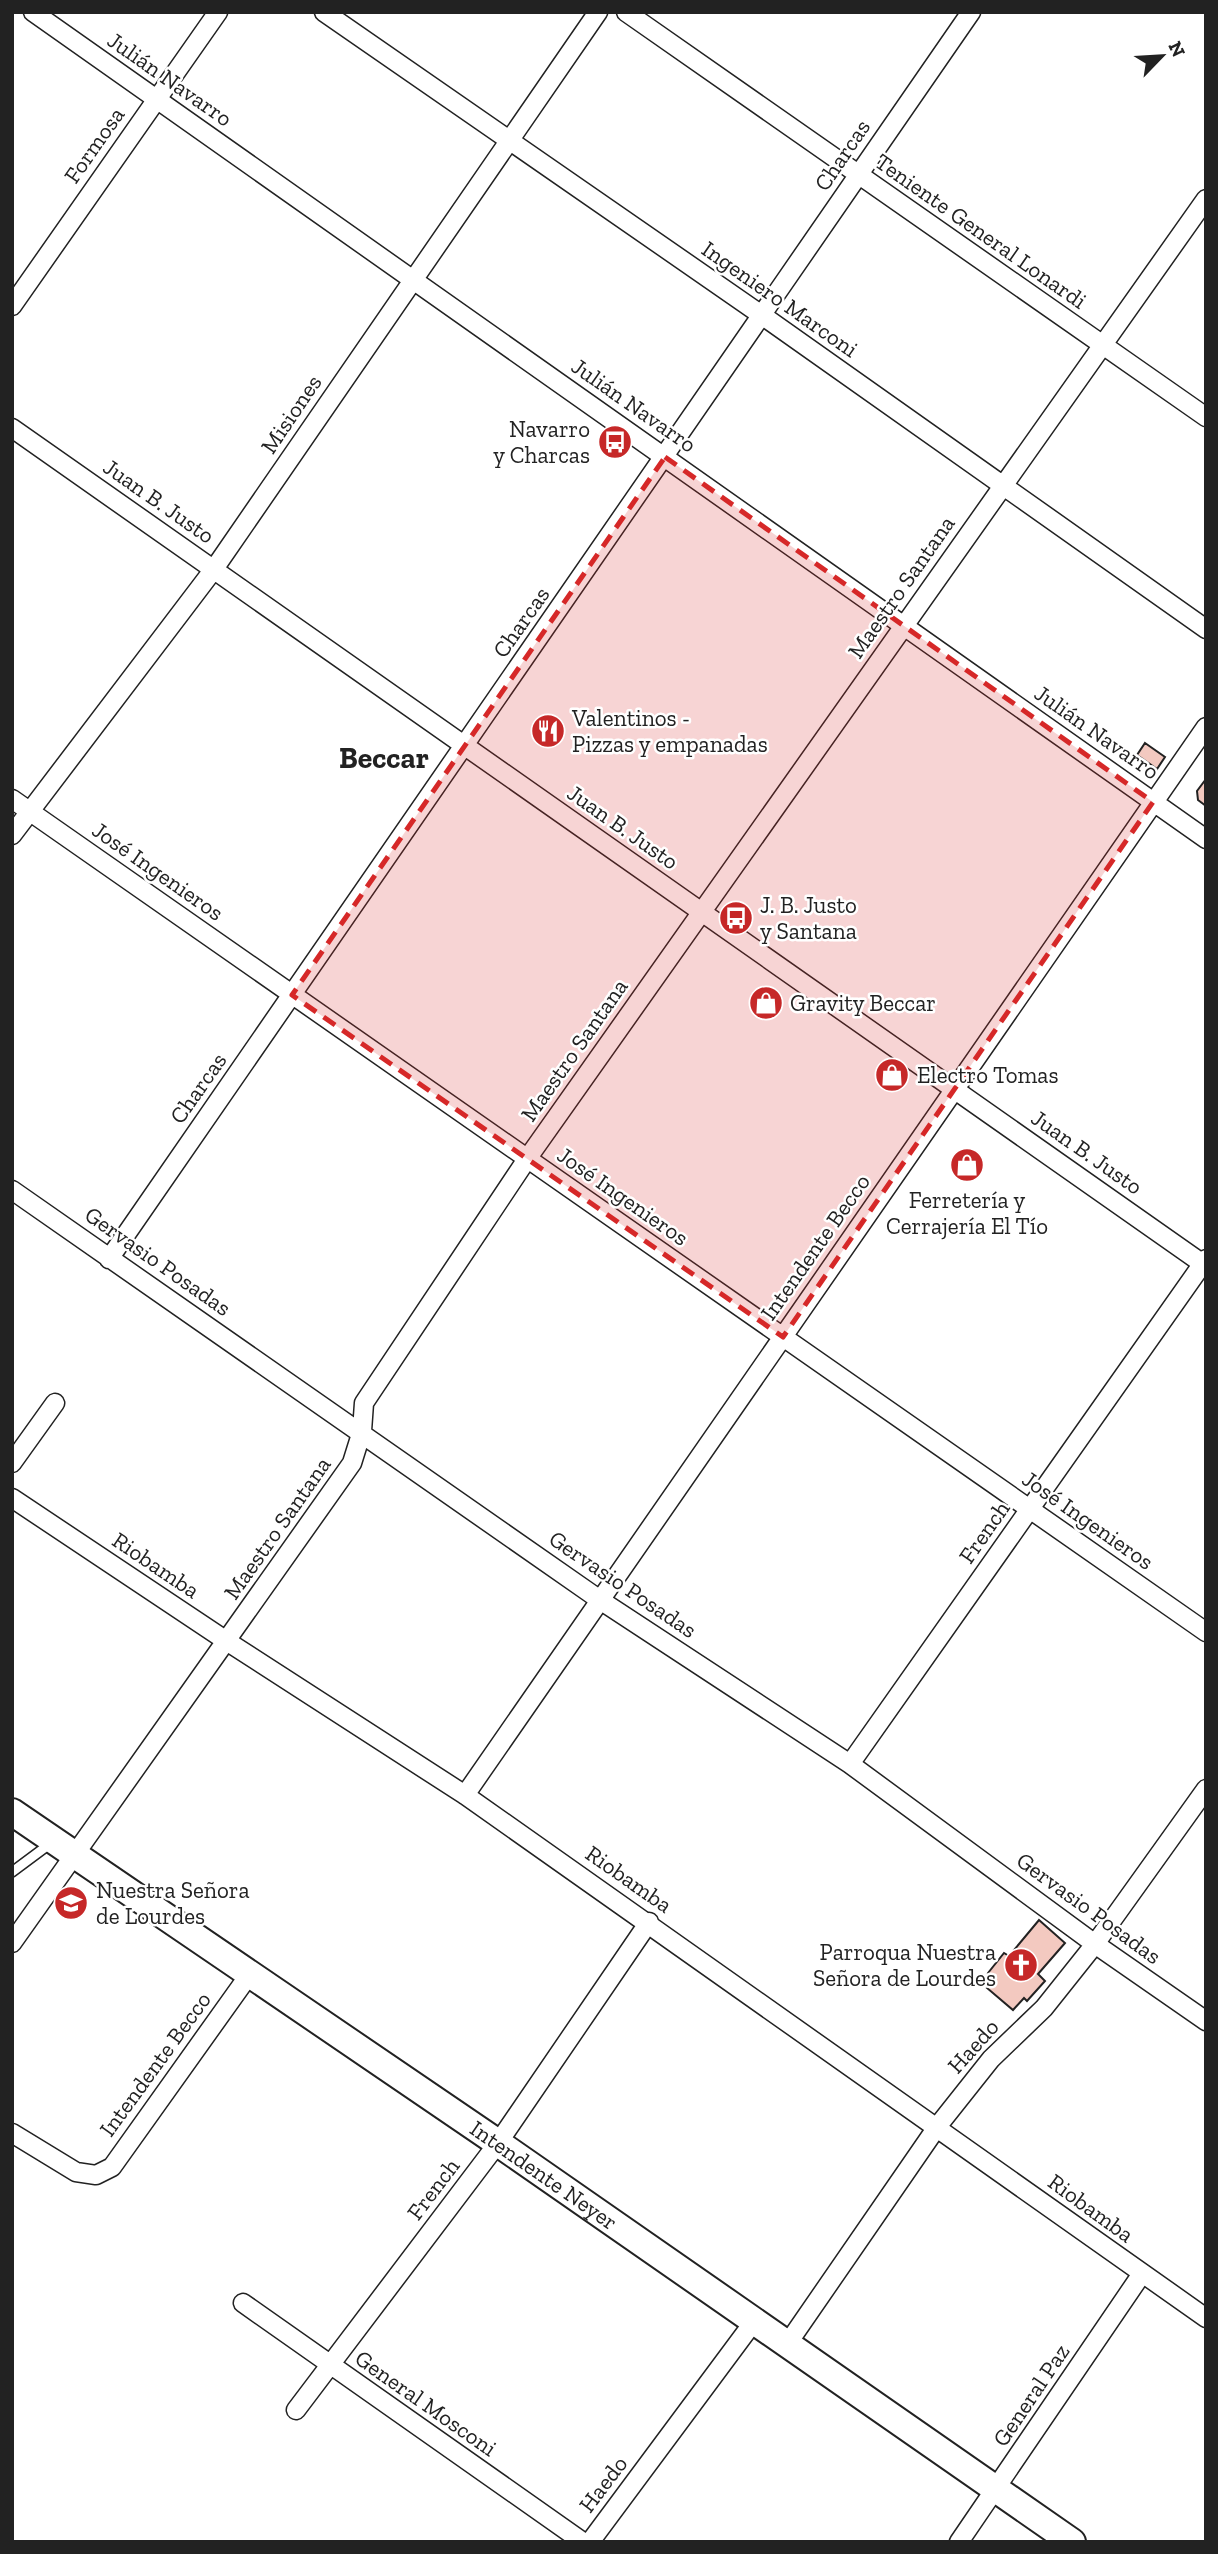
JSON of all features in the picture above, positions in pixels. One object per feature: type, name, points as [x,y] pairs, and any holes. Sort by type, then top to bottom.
[{"type":"street","name":"Julián Navarro","points":[[33,12],[1206,839]]},
{"type":"street","name":"Formosa","points":[[12,306],[218,12]]},
{"type":"street","name":"Ingeniero Marconi","points":[[324,12],[763,316],[1206,628]]},
{"type":"street","name":"Misiones","points":[[12,835],[214,569],[598,12]]},
{"type":"street","name":"Teniente General Lonardi","points":[[626,12],[1206,418]]},
{"type":"street","name":"Charcas","points":[[109,1259],[971,12]]},
{"type":"street","name":"Maestro Santana","points":[[12,1943],[63,1849],[228,1642],[352,1463],[362,1431],[364,1403],[527,1159],[1206,199]]},
{"type":"street","name":"Juan B. Justo","points":[[12,428],[1205,1263]]},
{"type":"street","name":"Intendente Becco","points":[[465,1795],[1206,727]]},
{"type":"street","name":"José Ingenieros","points":[[12,799],[1206,1632]]},
{"type":"street","name":"Gervasio Posadas","points":[[12,1190],[362,1431],[600,1600],[850,1764],[1095,1944],[1206,2021]]},
{"type":"street","name":"French","points":[[850,1764],[1205,1263]]},
{"type":"street","points":[[12,1463],[55,1403]]},
{"type":"street","name":"Riobamba","points":[[12,1498],[465,1795],[649,1922],[1141,2274],[1205,2316]]},
{"type":"street","name":"Haedo","points":[[788,2343],[937,2127],[991,2059],[1044,2008],[1095,1944],[1206,1789]]},
{"type":"street","name":"Intendente Neyer","points":[[12,1812],[498,2143],[1072,2542]]},
{"type":"street","name":"French","points":[[296,2410],[498,2143],[649,1922]]},
{"type":"street","name":"Intendente Becco","points":[[12,2133],[76,2172],[96,2175],[112,2166],[249,1975]]},
{"type":"street","name":"General Paz","points":[[959,2542],[1141,2274]]},
{"type":"street","name":"General Mosconi","points":[[243,2303],[583,2542]]},
{"type":"street","name":"Haedo","points":[[590,2542],[755,2320]]},
{"type":"lane","points":[[12,1872],[63,1849]]},
{"type":"highlighted area","points":[[665,457],[1153,802],[783,1337],[292,995]]},
{"type":"building","points":[[1145,743],[1165,757],[1157,769],[1137,755]]},
{"type":"building","points":[[1206,779],[1206,806],[1198,800],[1197,791]]},
{"type":"building","name":"Parroqua Nuestra Señora de Lourdes","points":[[1039,1920],[1065,1943],[1038,1974],[1045,1981],[1027,2001],[1024,1998],[1013,2010],[987,1988],[995,1979],[988,1973],[1004,1953],[1009,1956]]},
{"type":"place","name":"Navarro y Charcas","points":[[615,442]]},
{"type":"place","name":"Valentinos - Pizzas y empanadas","points":[[548,731]]},
{"type":"place","name":"J. B. Justo y Santana","points":[[736,918]]},
{"type":"place","name":"Gravity Beccar","points":[[766,1003]]},
{"type":"place","name":"Electro Tomas","points":[[892,1075]]},
{"type":"place","name":"Ferretería y Cerrajería El Tío","points":[[967,1165]]},
{"type":"place","name":"Nuestra Señora de Lourdes","points":[[71,1903]]},
{"type":"place","name":"Parroqua Nuestra Señora de Lourdes","points":[[1021,1965]]},
{"type":"district","name":"Beccar","points":[[384,758]]}]
